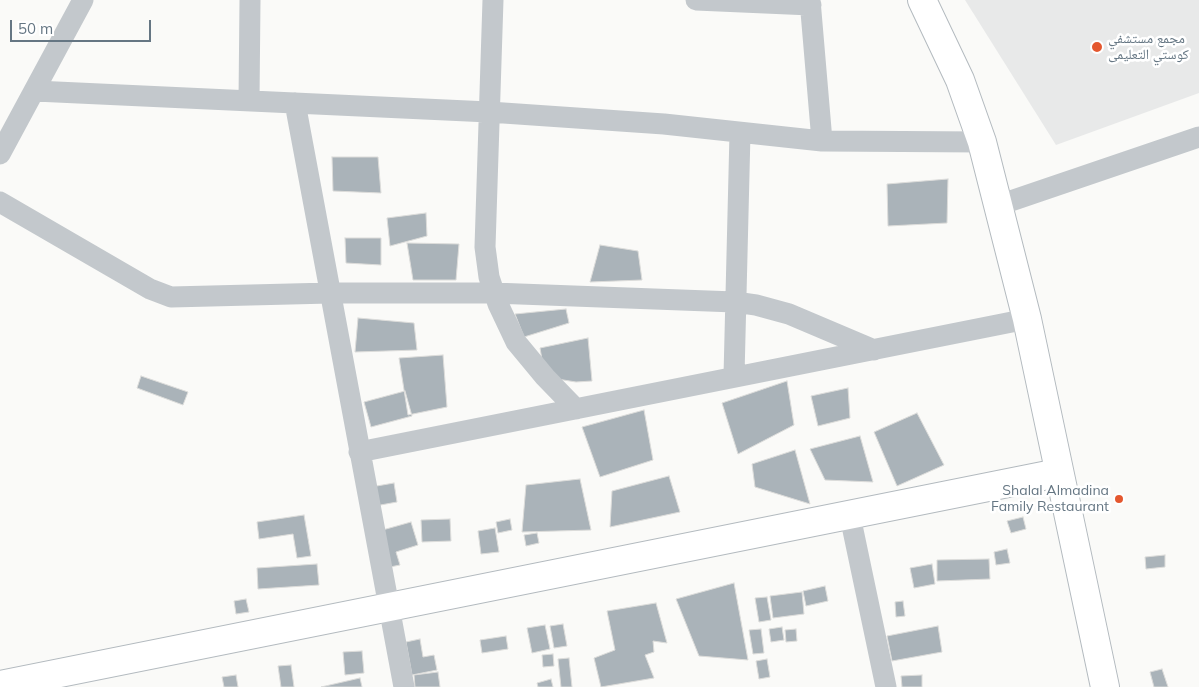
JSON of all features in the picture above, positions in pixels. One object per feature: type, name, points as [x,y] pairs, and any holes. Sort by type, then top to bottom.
[{"type":"street","points":[[0,154],[83,0]]},
{"type":"street","points":[[249,101],[250,0]]},
{"type":"street","points":[[494,0],[485,247],[494,293],[522,350],[576,409]]},
{"type":"street","points":[[696,0],[811,2],[822,141]]},
{"type":"street","points":[[922,0],[960,80],[982,142],[999,205],[1027,319],[1058,473],[1105,687]]},
{"type":"street","points":[[34,91],[490,112],[637,122],[822,141],[982,142]]},
{"type":"street","points":[[295,103],[404,687]]},
{"type":"street","points":[[734,376],[740,133]]},
{"type":"street","points":[[999,205],[1199,137]]},
{"type":"street","points":[[0,202],[150,289],[171,297],[330,293],[494,293],[735,302],[756,305],[789,314],[874,350]]},
{"type":"street","points":[[359,452],[1027,319]]},
{"type":"street","points":[[0,686],[389,606],[850,516],[1058,473]]},
{"type":"street","points":[[850,516],[886,687]]},
{"type":"shaded area","name":"مجمع مستشفي كوستي التعليمى","points":[[965,0],[1199,0],[1199,93],[1056,145]]},
{"type":"building","points":[[332,157],[378,157],[381,193],[333,191]]},
{"type":"building","points":[[948,179],[947,223],[888,226],[887,184]]},
{"type":"building","points":[[426,213],[427,236],[390,246],[387,218]]},
{"type":"building","points":[[345,238],[381,238],[381,265],[346,263]]},
{"type":"building","points":[[407,243],[459,244],[456,280],[413,280]]},
{"type":"building","points":[[600,245],[638,251],[642,280],[590,282]]},
{"type":"building","points":[[566,309],[569,323],[524,337],[515,314]]},
{"type":"building","points":[[358,318],[414,323],[417,350],[355,352]]},
{"type":"building","points":[[588,338],[592,381],[576,382],[545,377],[540,348]]},
{"type":"building","points":[[443,355],[447,407],[408,415],[399,358]]},
{"type":"building","points":[[141,376],[188,392],[183,405],[137,388]]},
{"type":"building","points":[[787,381],[794,425],[738,454],[722,403]]},
{"type":"building","points":[[848,388],[850,418],[818,426],[811,396]]},
{"type":"building","points":[[405,391],[412,416],[371,427],[364,402]]},
{"type":"building","points":[[644,410],[653,460],[600,477],[582,427]]},
{"type":"building","points":[[917,413],[944,465],[897,486],[874,432]]},
{"type":"building","points":[[860,436],[873,482],[825,480],[810,449]]},
{"type":"building","points":[[795,450],[810,504],[755,487],[752,464]]},
{"type":"building","points":[[669,476],[680,512],[610,527],[612,491]]},
{"type":"building","points":[[580,479],[591,530],[522,532],[526,485]]},
{"type":"building","points":[[394,483],[397,502],[375,506],[371,487]]},
{"type":"building","points":[[304,515],[311,556],[297,558],[293,534],[259,539],[257,522]]},
{"type":"building","points":[[1023,517],[1026,529],[1011,533],[1007,521]]},
{"type":"building","points":[[450,519],[451,541],[422,542],[421,520]]},
{"type":"building","points":[[510,519],[512,530],[498,533],[496,522]]},
{"type":"building","points":[[411,522],[418,545],[396,552],[400,565],[390,567],[379,531]]},
{"type":"building","points":[[495,528],[499,552],[481,554],[478,531]]},
{"type":"building","points":[[537,533],[539,543],[526,546],[524,535]]},
{"type":"building","points":[[1007,549],[1010,563],[996,565],[994,552]]},
{"type":"building","points":[[1165,555],[1165,567],[1146,569],[1145,557]]},
{"type":"building","points":[[989,559],[990,579],[937,581],[937,560]]},
{"type":"building","points":[[317,564],[319,585],[258,589],[257,568]]},
{"type":"building","points":[[932,564],[935,584],[914,588],[910,568]]},
{"type":"building","points":[[734,583],[748,660],[699,656],[676,599]]},
{"type":"building","points":[[825,586],[828,601],[806,606],[803,591]]},
{"type":"building","points":[[802,592],[804,614],[773,618],[770,596]]},
{"type":"building","points":[[767,597],[771,620],[759,622],[755,598]]},
{"type":"building","points":[[246,599],[249,612],[236,614],[234,601]]},
{"type":"building","points":[[903,601],[905,616],[896,617],[895,602]]},
{"type":"building","points":[[656,603],[667,643],[653,641],[654,652],[645,655],[654,678],[601,687],[594,658],[615,650],[607,611]]},
{"type":"building","points":[[563,624],[567,646],[554,648],[550,626]]},
{"type":"building","points":[[545,625],[550,649],[532,653],[527,628]]},
{"type":"building","points":[[938,626],[942,652],[892,661],[887,636]]},
{"type":"building","points":[[782,627],[784,640],[771,642],[769,629]]},
{"type":"building","points":[[761,629],[764,653],[753,654],[749,630]]},
{"type":"building","points":[[796,629],[797,641],[786,642],[785,630]]},
{"type":"building","points":[[506,636],[508,649],[482,653],[480,640]]},
{"type":"building","points":[[420,639],[423,657],[434,655],[437,670],[412,675],[406,642]]},
{"type":"building","points":[[362,651],[364,673],[345,675],[343,652]]},
{"type":"building","points":[[553,654],[554,666],[543,667],[542,655]]},
{"type":"building","points":[[569,658],[572,687],[561,687],[558,659]]},
{"type":"building","points":[[767,659],[770,677],[759,679],[756,661]]},
{"type":"building","points":[[291,665],[294,687],[281,687],[278,666]]},
{"type":"building","points":[[1162,669],[1168,687],[1154,687],[1150,672]]},
{"type":"building","points":[[438,672],[440,687],[415,687],[414,675]]},
{"type":"building","points":[[236,675],[238,687],[224,687],[222,677]]},
{"type":"building","points":[[922,675],[922,687],[902,687],[901,676]]},
{"type":"building","points":[[360,678],[362,687],[321,687]]},
{"type":"building","points":[[551,679],[553,687],[538,687],[537,683]]},
{"type":"place","name":"مجمع مستشفي كوستي التعليمى","points":[[1097,47]]},
{"type":"place","name":"Shalal Almadina Family Restaurant","points":[[1119,499]]}]
